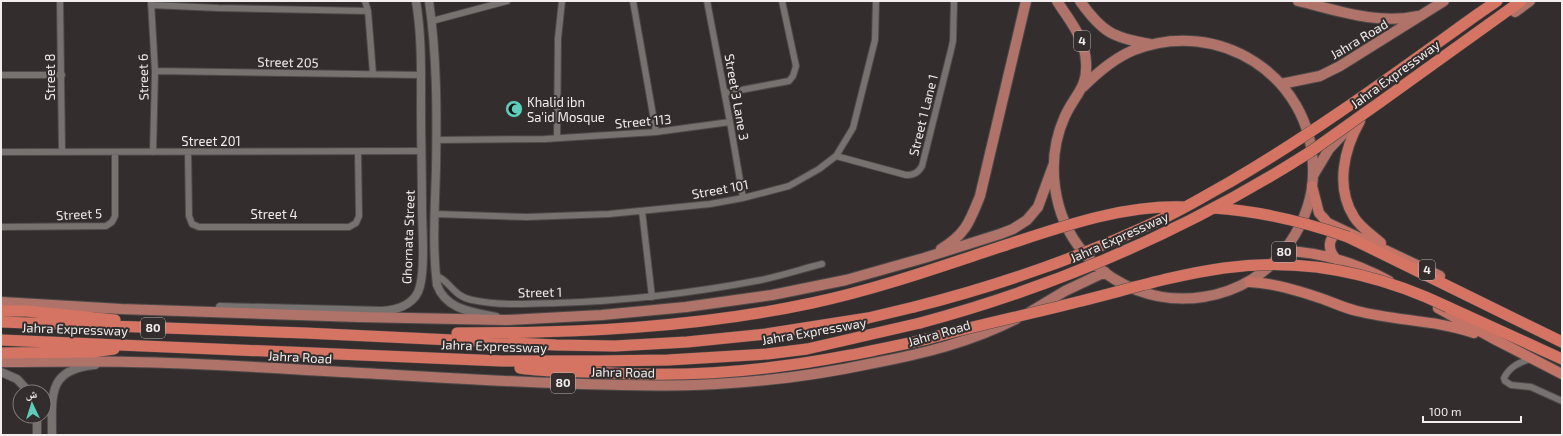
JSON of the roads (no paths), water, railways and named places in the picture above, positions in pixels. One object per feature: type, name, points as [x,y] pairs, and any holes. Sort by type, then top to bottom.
[{"type":"highway","name":"Jahra Expressway","points":[[1,322],[305,333],[585,346],[659,344],[722,339],[868,318],[989,287],[1099,247],[1169,216],[1293,144],[1497,1]]},
{"type":"highway","name":"Jahra Expressway","points":[[1,340],[553,362],[668,360],[767,354],[806,349],[920,323],[989,304],[1060,279],[1128,250],[1205,213],[1270,176],[1321,144],[1521,1]]},
{"type":"highway","points":[[1360,121],[1346,152],[1344,180],[1345,197],[1354,218],[1365,230],[1391,252]]},
{"type":"highway","name":"4","points":[[1313,181],[1316,203],[1322,217],[1328,223],[1348,234],[1391,252],[1562,336]]},
{"type":"highway","points":[[305,333],[536,333],[630,328],[702,322],[805,304],[866,290],[1079,221],[1133,210],[1174,207],[1224,208],[1269,215],[1348,234],[1562,342]]},
{"type":"highway","points":[[1335,258],[1331,254],[1330,242],[1336,234],[1348,234]]},
{"type":"highway","name":"4","points":[[1285,250],[1312,253],[1335,258],[1378,275],[1496,340],[1562,374]]},
{"type":"highway","points":[[484,360],[522,368],[614,374],[725,372],[774,367],[852,355],[927,339],[1075,303],[1160,280],[1225,268],[1293,264],[1346,271],[1398,285],[1562,359]]},
{"type":"highway","points":[[1249,282],[1266,282],[1286,287],[1355,311],[1393,318],[1427,321],[1455,327],[1496,340]]},
{"type":"highway","points":[[1,311],[26,311],[96,317],[160,328]]},
{"type":"highway","points":[[1,353],[101,351],[128,345]]},
{"type":"main road","points":[[924,258],[949,244],[961,235],[980,196],[1026,1]]},
{"type":"main road","name":"4","points":[[1057,1],[1080,36],[1084,49],[1086,75],[1083,87]]},
{"type":"main road","name":"4","points":[[1080,1],[1092,18],[1104,29],[1121,37],[1152,44]]},
{"type":"main road","points":[[1298,1],[1374,18],[1398,19],[1423,15]]},
{"type":"main road","name":"Jahra Road","points":[[1281,84],[1320,76],[1340,66],[1444,1]]},
{"type":"main road","points":[[1313,181],[1323,158],[1335,141],[1360,121],[1530,1]]},
{"type":"main road","name":"80","points":[[1188,40],[1222,46],[1234,50],[1254,61],[1281,84],[1297,107],[1311,142],[1313,181],[1310,199],[1302,224],[1285,250],[1263,272],[1249,282],[1215,295],[1173,299],[1145,293],[1127,286],[1104,272],[1082,251],[1066,225],[1056,196],[1053,166],[1055,149],[1063,122],[1073,101],[1083,87],[1098,72],[1114,60],[1152,44],[1188,40]]},
{"type":"main road","name":"80","points":[[1,302],[147,310],[506,320],[602,315],[686,307],[772,295],[846,280],[924,258],[1000,234],[1013,229],[1027,220],[1038,207],[1053,166]]},
{"type":"main road","name":"Jahra Road","points":[[1,362],[129,362],[200,364],[459,379],[670,386],[730,383],[776,379],[859,366],[901,358],[974,337],[997,329],[1104,272]]},
{"type":"street","name":"Street 8","points":[[60,1],[62,152]]},
{"type":"street","points":[[217,1],[218,8]]},
{"type":"street","points":[[290,1],[292,8]]},
{"type":"street","points":[[365,1],[368,11],[374,74]]},
{"type":"street","name":"Ghornata Street","points":[[147,310],[181,306],[392,310],[407,304],[416,296],[421,284],[422,275],[422,151],[421,44],[416,1]]},
{"type":"street","name":"Ghornata Street","points":[[429,1],[434,45],[436,276],[438,288],[449,303],[471,312],[506,320]]},
{"type":"street","points":[[557,138],[558,38],[562,1]]},
{"type":"street","points":[[633,1],[656,132]]},
{"type":"street","name":"Street 3 Lane 3","points":[[707,1],[743,198]]},
{"type":"street","points":[[725,93],[789,81],[793,76],[796,66],[782,1]]},
{"type":"street","name":"Street 101","points":[[435,214],[528,217],[609,214],[710,204],[743,198],[788,186],[819,169],[836,156],[854,128],[875,40],[876,1]]},
{"type":"street","name":"Street 1 Lane 1","points":[[836,156],[906,175],[913,175],[918,172],[922,166],[951,50],[954,1]]},
{"type":"street","points":[[432,21],[503,2]]},
{"type":"street","points":[[151,3],[218,8],[292,8],[368,11]]},
{"type":"street","name":"Street 6","points":[[151,3],[155,71],[153,152]]},
{"type":"street","name":"Street 205","points":[[155,71],[421,75]]},
{"type":"street","points":[[1,75],[62,75]]},
{"type":"street","name":"Street 113","points":[[436,140],[557,138],[656,132],[730,122]]},
{"type":"street","name":"Street 201","points":[[1,152],[422,151]]},
{"type":"street","name":"Street 5","points":[[1,227],[106,226],[112,222],[115,216],[115,152]]},
{"type":"street","name":"Street 4","points":[[188,152],[189,216],[192,224],[199,227],[349,227],[356,223],[359,216],[358,152]]},
{"type":"street","points":[[642,211],[652,297]]},
{"type":"street","name":"Street 1","points":[[436,276],[442,279],[460,297],[484,303],[546,304],[604,302],[691,292],[762,279],[822,264]]},
{"type":"street","points":[[422,275],[427,278],[436,276]]},
{"type":"street","points":[[1532,358],[1516,364],[1508,370],[1504,378],[1505,381],[1511,385],[1530,387],[1562,400]]},
{"type":"street","points":[[52,405],[53,393],[56,384],[71,370],[91,365],[129,362]]},
{"type":"street","points":[[1,372],[17,379],[22,384]]},
{"type":"street","points":[[37,424],[37,435]]},
{"type":"street","points":[[52,424],[52,435]]},
{"type":"place","name":"Khalid ibn Sa'id Mosque","points":[[514,109]]}]
